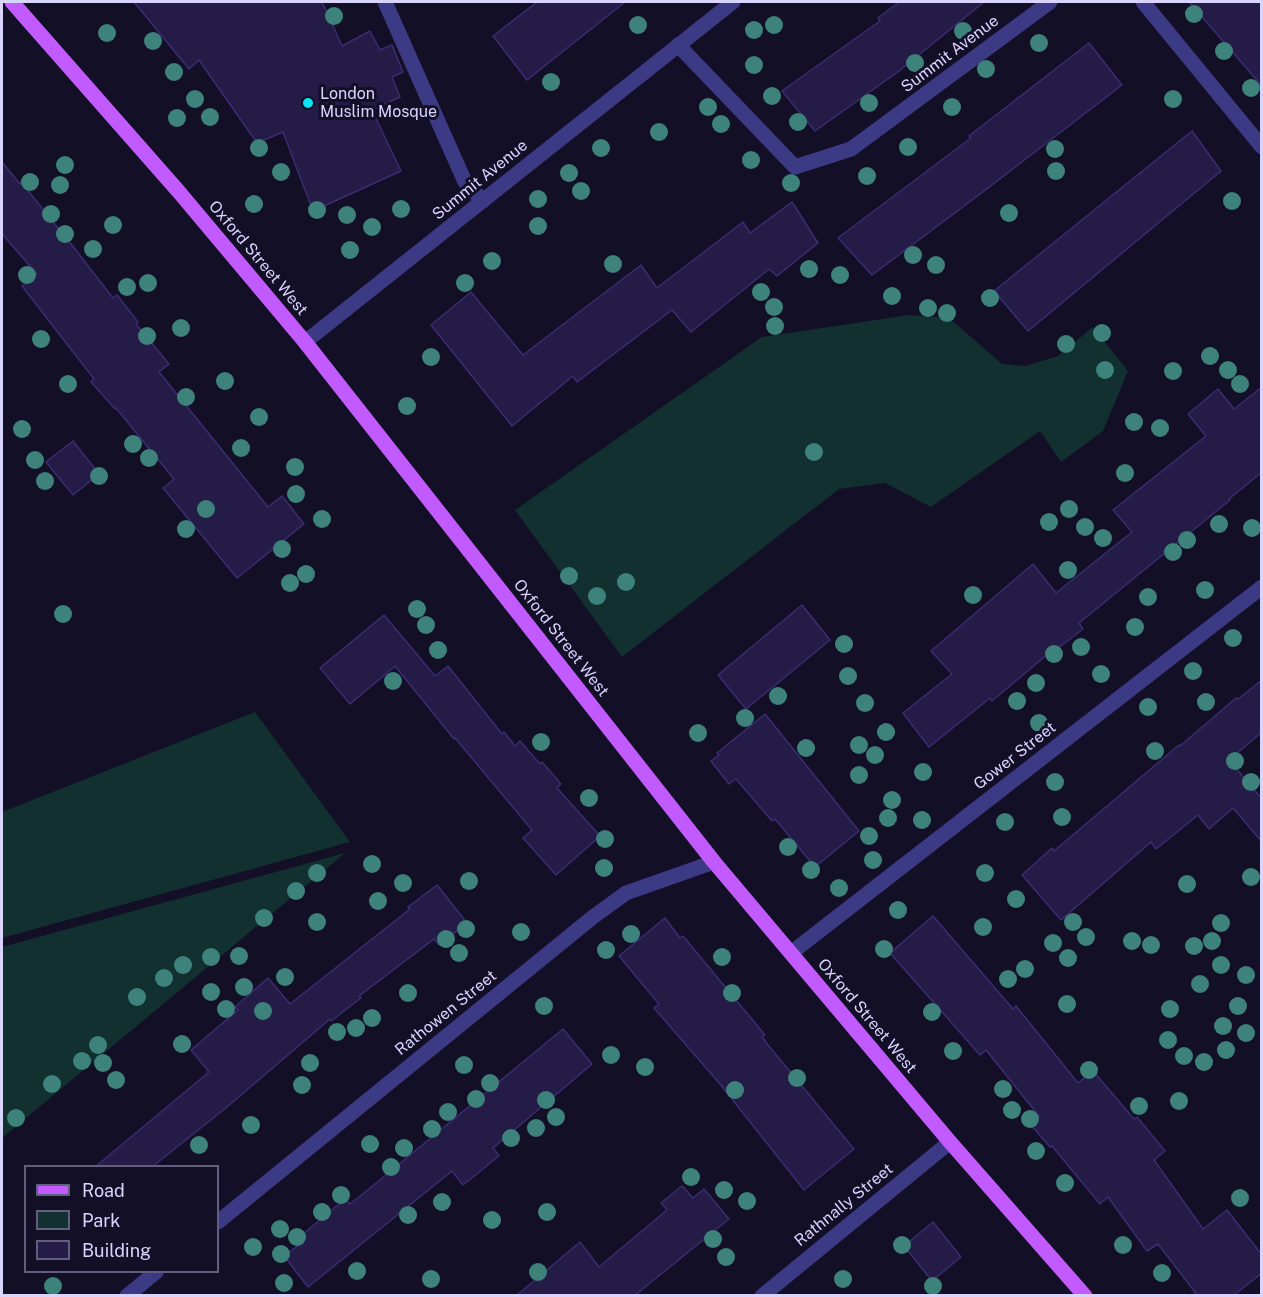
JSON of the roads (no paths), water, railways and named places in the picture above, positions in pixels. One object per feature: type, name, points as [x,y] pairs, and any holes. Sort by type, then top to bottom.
[{"type":"main road","name":"Oxford Street West","points":[[12,2],[179,192],[304,342],[714,862],[950,1142],[1085,1296]]},
{"type":"street","points":[[385,2],[465,182],[483,201]]},
{"type":"street","name":"Summit Avenue","points":[[304,342],[733,2]]},
{"type":"street","name":"Summit Avenue","points":[[678,45],[795,167],[851,149],[1050,2]]},
{"type":"street","points":[[1143,2],[1262,147]]},
{"type":"street","name":"Gower Street","points":[[791,953],[1262,587]]},
{"type":"street","name":"Rathowen Street","points":[[219,1221],[618,899],[627,893],[714,862]]},
{"type":"street","name":"Rathnally Street","points":[[762,1296],[950,1142]]},
{"type":"street","points":[[127,1296],[155,1273]]},
{"type":"place","name":"London Muslim Mosque","points":[[308,103]]}]
